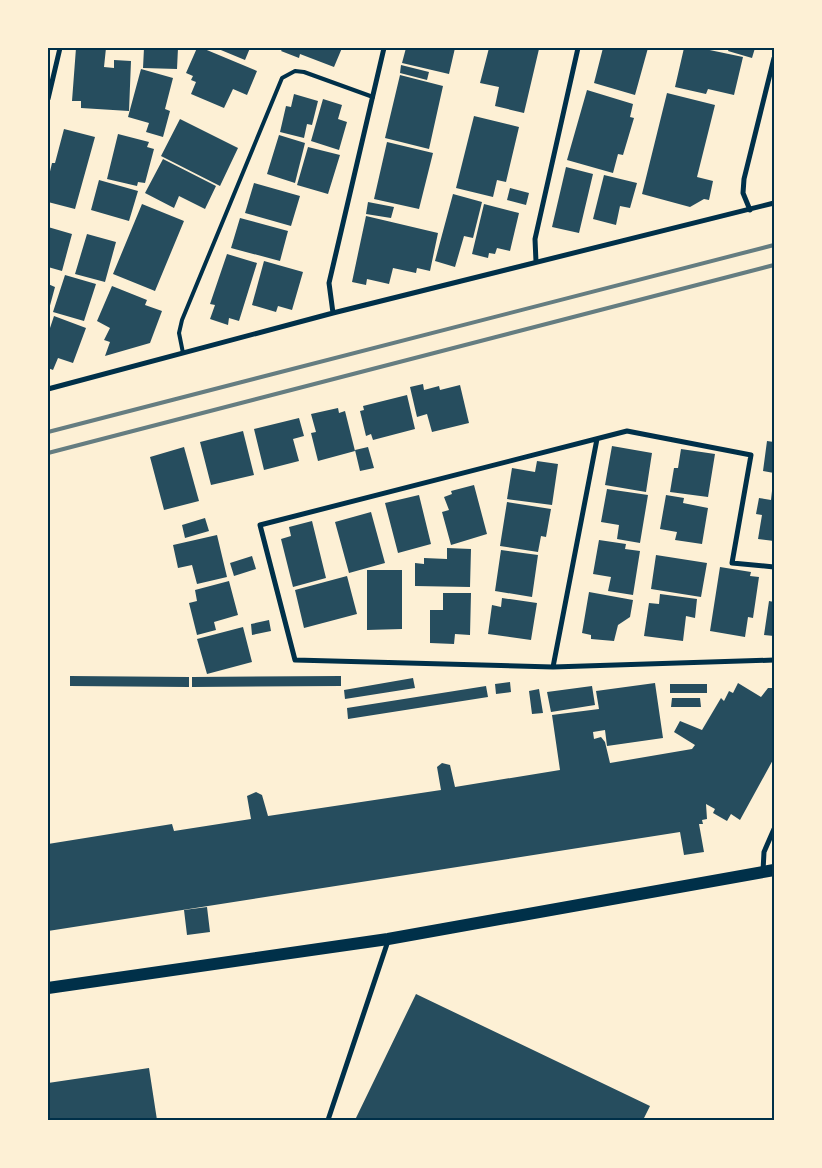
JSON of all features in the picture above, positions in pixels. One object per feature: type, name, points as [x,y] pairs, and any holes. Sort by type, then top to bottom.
[{"type":"main road","points":[[48,988],[388,939],[768,871]]},
{"type":"street","points":[[48,99],[60,48]]},
{"type":"street","points":[[333,312],[329,283],[384,48]]},
{"type":"street","points":[[536,262],[535,239],[578,48]]},
{"type":"street","points":[[750,210],[743,193],[744,179],[774,58]]},
{"type":"street","points":[[48,389],[333,312],[774,203]]},
{"type":"street","points":[[774,567],[732,563],[751,455],[627,431],[260,525],[295,660],[553,667],[774,660]]},
{"type":"street","points":[[553,667],[597,439]]},
{"type":"street","points":[[768,871],[764,852],[774,829]]},
{"type":"street","points":[[328,1120],[388,939]]},
{"type":"lane","points":[[183,353],[179,333],[182,320],[282,78],[295,71],[304,72],[373,97]]},
{"type":"building","points":[[76,48],[106,48],[104,67],[114,68],[114,60],[131,61],[129,111],[81,108],[81,101],[72,101]]},
{"type":"building","points":[[144,48],[178,48],[177,69],[143,68]]},
{"type":"building","points":[[197,48],[202,48],[257,71],[247,95],[233,89],[224,108],[191,94],[196,82],[191,80],[193,76],[186,73]]},
{"type":"building","points":[[216,48],[250,48],[245,60]]},
{"type":"building","points":[[283,48],[342,48],[334,67],[300,54],[299,58],[281,51]]},
{"type":"building","points":[[406,48],[455,48],[449,74],[402,63]]},
{"type":"building","points":[[489,48],[539,49],[524,113],[495,106],[499,87],[480,83]]},
{"type":"building","points":[[603,48],[648,48],[635,95],[594,83]]},
{"type":"building","points":[[684,48],[700,48],[743,57],[734,95],[708,89],[706,94],[675,87]]},
{"type":"building","points":[[729,48],[755,48],[752,58],[728,51]]},
{"type":"building","points":[[401,65],[429,72],[427,80],[400,73]]},
{"type":"building","points":[[141,69],[173,78],[165,109],[170,111],[163,137],[146,132],[149,123],[128,117]]},
{"type":"building","points":[[400,75],[443,86],[429,149],[385,138]]},
{"type":"building","points":[[587,90],[633,104],[630,117],[634,118],[623,155],[618,154],[613,173],[567,160]]},
{"type":"building","points":[[667,93],[715,105],[697,177],[713,181],[709,200],[704,199],[690,207],[642,194]]},
{"type":"building","points":[[294,94],[318,101],[312,125],[307,124],[304,138],[280,132],[286,106],[291,107]]},
{"type":"building","points":[[323,99],[342,105],[338,119],[347,122],[339,150],[311,141]]},
{"type":"building","points":[[474,116],[519,127],[506,182],[497,180],[493,197],[456,188]]},
{"type":"building","points":[[180,119],[238,148],[220,186],[161,156]]},
{"type":"building","points":[[64,129],[95,137],[75,209],[48,202],[48,180],[52,163],[55,163]]},
{"type":"building","points":[[118,134],[149,142],[147,147],[154,149],[145,183],[138,182],[137,186],[107,179]]},
{"type":"building","points":[[279,135],[305,143],[295,183],[267,174]]},
{"type":"building","points":[[387,142],[433,153],[419,209],[374,199]]},
{"type":"building","points":[[308,147],[340,155],[328,194],[297,185]]},
{"type":"building","points":[[163,159],[216,186],[205,209],[179,196],[174,208],[145,193]]},
{"type":"building","points":[[566,167],[593,174],[579,233],[552,227]]},
{"type":"building","points":[[604,175],[637,183],[630,208],[620,206],[616,225],[593,219]]},
{"type":"building","points":[[99,180],[138,191],[129,221],[91,210]]},
{"type":"building","points":[[254,183],[300,196],[291,226],[245,213]]},
{"type":"building","points":[[510,188],[529,193],[526,205],[507,200]]},
{"type":"building","points":[[453,194],[482,202],[473,238],[464,236],[455,267],[435,261]]},
{"type":"building","points":[[368,202],[394,207],[391,218],[366,214]]},
{"type":"building","points":[[142,204],[184,221],[155,291],[113,274]]},
{"type":"building","points":[[484,204],[519,213],[510,251],[497,248],[495,254],[489,253],[488,258],[472,254]]},
{"type":"building","points":[[366,216],[438,233],[430,271],[417,268],[416,273],[393,268],[389,284],[367,279],[366,285],[352,282]]},
{"type":"building","points":[[240,218],[288,231],[280,261],[231,248]]},
{"type":"building","points":[[48,227],[72,234],[62,271],[48,267]]},
{"type":"building","points":[[87,234],[116,242],[105,282],[75,274]]},
{"type":"building","points":[[227,254],[257,263],[239,321],[229,318],[228,325],[210,319],[215,305],[210,304]]},
{"type":"building","points":[[264,261],[303,272],[292,310],[278,306],[276,312],[252,305]]},
{"type":"building","points":[[65,275],[96,284],[84,321],[53,312]]},
{"type":"building","points":[[48,284],[55,287],[48,313]]},
{"type":"building","points":[[112,286],[147,300],[145,305],[162,311],[150,343],[105,356],[110,342],[104,340],[110,328],[97,321]]},
{"type":"building","points":[[54,316],[86,328],[73,363],[58,358],[53,370],[48,368],[48,334]]},
{"type":"building","points":[[423,384],[424,390],[439,386],[440,390],[460,385],[469,423],[432,432],[427,414],[417,417],[410,387]]},
{"type":"building","points":[[407,395],[415,429],[373,440],[371,434],[366,436],[360,411],[364,410],[363,406]]},
{"type":"building","points":[[338,408],[339,413],[345,411],[355,451],[318,461],[311,433],[316,432],[311,414]]},
{"type":"building","points":[[299,418],[304,436],[293,439],[299,461],[264,470],[254,429]]},
{"type":"building","points":[[243,431],[254,475],[211,485],[200,442]]},
{"type":"building","points":[[767,441],[774,442],[774,473],[763,471]]},
{"type":"building","points":[[612,446],[652,453],[646,492],[605,485]]},
{"type":"building","points":[[184,447],[199,501],[164,510],[150,457]]},
{"type":"building","points":[[368,447],[374,468],[360,471],[355,450]]},
{"type":"building","points":[[681,449],[715,454],[708,497],[670,492],[674,468],[678,468]]},
{"type":"building","points":[[537,461],[558,464],[552,505],[507,499],[512,468],[535,472]]},
{"type":"building","points":[[474,485],[487,534],[451,545],[442,512],[449,510],[444,497],[452,494],[451,491]]},
{"type":"building","points":[[607,489],[648,495],[640,543],[617,539],[619,525],[601,522]]},
{"type":"building","points":[[772,491],[774,491],[774,541],[758,539],[762,515],[756,514],[759,498],[771,500]]},
{"type":"building","points":[[419,495],[431,544],[398,553],[385,503]]},
{"type":"building","points":[[666,495],[684,498],[683,503],[708,508],[702,544],[675,540],[677,532],[660,529]]},
{"type":"building","points":[[507,502],[551,509],[546,537],[541,536],[538,552],[500,546]]},
{"type":"building","points":[[371,512],[385,563],[349,573],[335,522]]},
{"type":"building","points":[[205,518],[209,531],[185,538],[182,525]]},
{"type":"building","points":[[312,521],[326,578],[293,587],[281,539],[291,536],[289,527]]},
{"type":"building","points":[[217,535],[227,577],[197,584],[192,565],[178,568],[173,545]]},
{"type":"building","points":[[599,540],[626,544],[625,549],[640,551],[633,595],[608,591],[611,577],[593,574]]},
{"type":"building","points":[[447,548],[471,549],[470,587],[415,586],[415,563],[424,564],[424,558],[447,559]]},
{"type":"building","points":[[501,550],[538,555],[532,597],[495,591]]},
{"type":"building","points":[[656,555],[707,563],[701,597],[651,589]]},
{"type":"building","points":[[252,556],[256,569],[234,576],[230,563]]},
{"type":"building","points":[[720,567],[751,572],[750,576],[759,577],[753,618],[748,617],[745,637],[710,631]]},
{"type":"building","points":[[367,570],[402,570],[402,629],[367,630]]},
{"type":"building","points":[[347,576],[357,614],[304,628],[295,590]]},
{"type":"building","points":[[229,581],[238,615],[214,622],[216,630],[197,635],[189,603],[197,601],[195,590]]},
{"type":"building","points":[[589,592],[633,600],[630,617],[618,625],[614,641],[591,639],[591,635],[582,633]]},
{"type":"building","points":[[443,593],[471,593],[470,635],[455,634],[454,644],[430,643],[430,610],[443,610]]},
{"type":"building","points":[[660,594],[697,599],[695,618],[686,616],[683,641],[644,636],[649,603],[659,604]]},
{"type":"building","points":[[502,598],[537,603],[531,640],[488,634],[492,605],[501,607]]},
{"type":"building","points":[[769,601],[774,602],[774,636],[764,635]]},
{"type":"building","points":[[269,620],[271,631],[252,635],[251,624]]},
{"type":"building","points":[[243,627],[252,662],[207,674],[197,639]]},
{"type":"building","points":[[70,676],[189,677],[189,687],[70,686]]},
{"type":"building","points":[[341,676],[341,686],[192,687],[192,677]]},
{"type":"building","points":[[413,678],[415,688],[345,699],[344,690]]},
{"type":"building","points":[[510,682],[511,692],[496,694],[495,684]]},
{"type":"building","points":[[655,683],[663,738],[607,746],[605,730],[593,732],[594,739],[601,737],[605,742],[610,763],[692,749],[695,745],[674,732],[680,721],[702,730],[721,698],[724,701],[729,691],[733,693],[738,683],[761,697],[768,688],[774,688],[774,758],[740,820],[731,814],[727,821],[713,813],[715,809],[706,804],[707,819],[702,820],[703,824],[699,824],[704,852],[684,855],[680,832],[48,931],[48,844],[172,824],[174,831],[251,819],[247,796],[256,792],[262,795],[268,816],[441,790],[437,767],[442,763],[450,765],[455,787],[560,770],[552,715],[599,709],[596,691]]},
{"type":"building","points":[[670,684],[707,684],[707,693],[670,693]]},
{"type":"building","points":[[486,686],[488,697],[348,719],[347,708]]},
{"type":"building","points":[[592,686],[595,705],[551,712],[547,692]]},
{"type":"building","points":[[539,689],[543,713],[532,714],[529,691]]},
{"type":"building","points":[[672,698],[700,698],[701,707],[671,707]]},
{"type":"building","points":[[207,907],[210,932],[187,935],[184,910]]},
{"type":"building","points":[[416,994],[650,1106],[643,1120],[355,1120]]},
{"type":"building","points":[[149,1068],[157,1120],[48,1120],[48,1083]]},
{"type":"railway","points":[[48,432],[774,245]]},
{"type":"railway","points":[[48,453],[774,265]]}]
